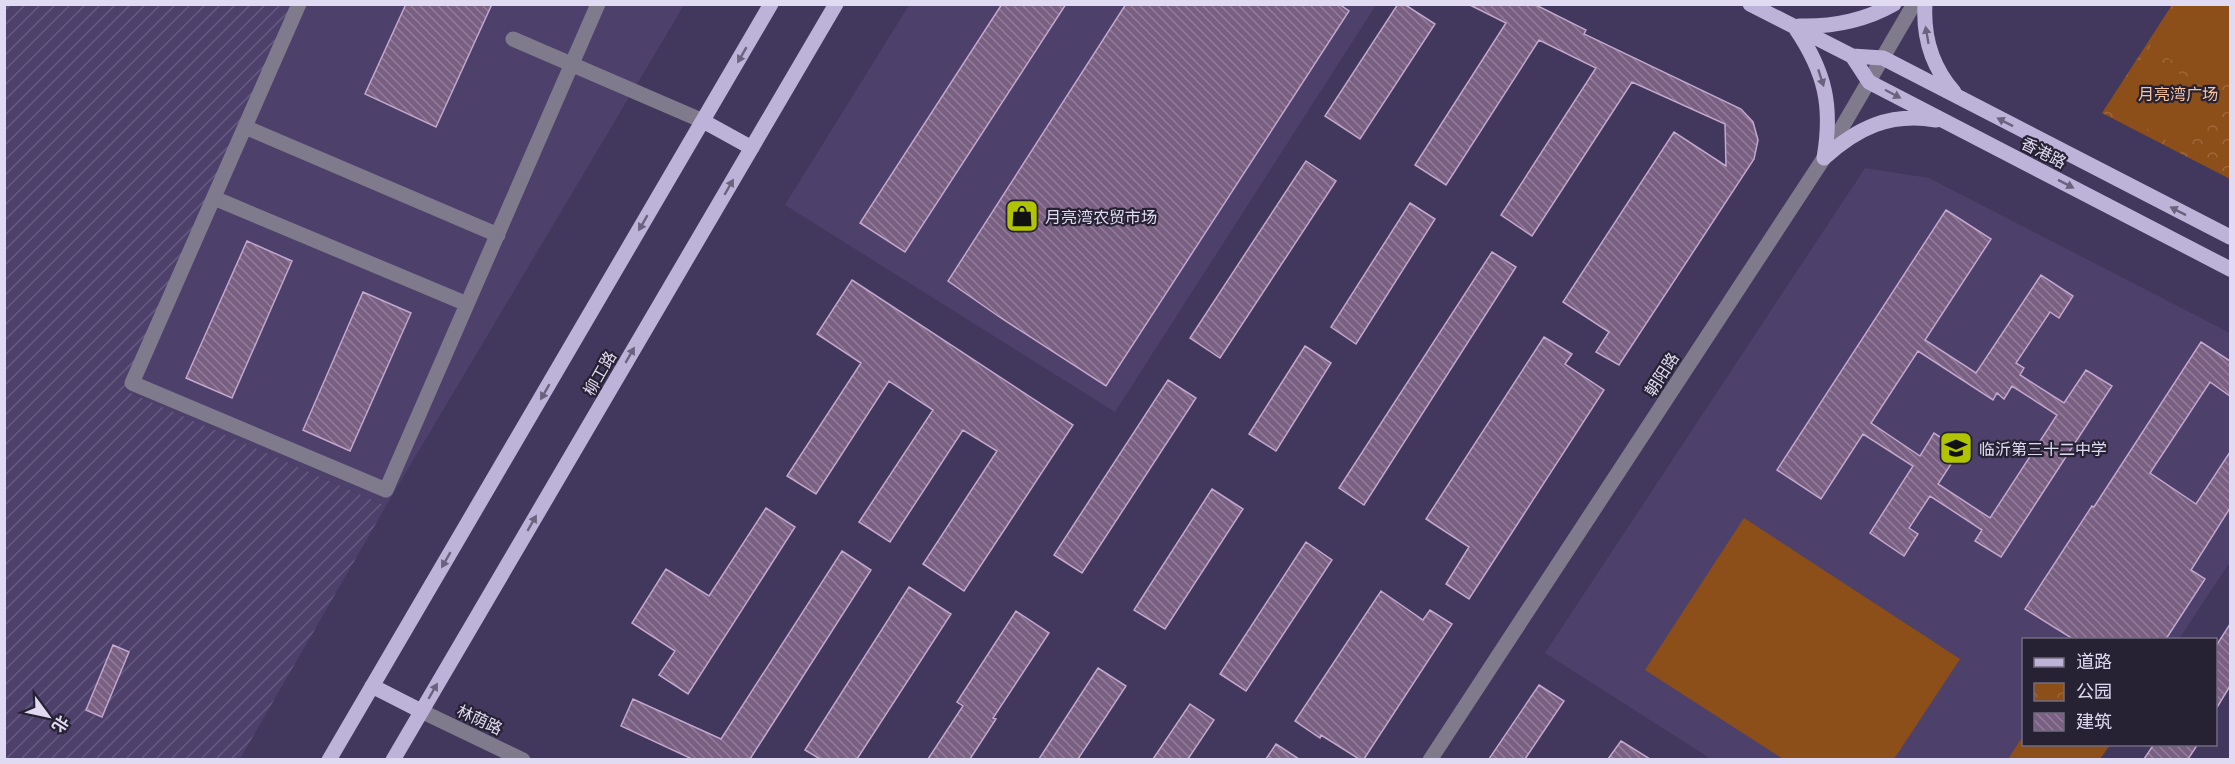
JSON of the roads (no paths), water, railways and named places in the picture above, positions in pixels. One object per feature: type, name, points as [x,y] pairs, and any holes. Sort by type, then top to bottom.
[{"type":"main road","points":[[329,759],[771,4]]},
{"type":"main road","name":"柳工路","points":[[393,759],[836,4]]},
{"type":"main road","name":"香港路","points":[[1750,4],[1852,56],[1883,57],[1960,99],[2230,237]]},
{"type":"main road","points":[[1794,26],[1819,27],[1845,23],[1869,16],[1894,4]]},
{"type":"main road","points":[[1925,4],[1924,19],[1927,41],[1934,63],[1945,82],[1960,99]]},
{"type":"main road","points":[[1794,26],[1818,67],[1825,89],[1828,135],[1824,158]]},
{"type":"main road","name":"香港路","points":[[1852,56],[1869,82],[2230,269]]},
{"type":"main road","points":[[1824,158],[1844,139],[1868,126],[1894,119],[1921,118],[1948,123]]},
{"type":"main road","points":[[703,121],[752,148]]},
{"type":"main road","points":[[372,686],[421,711]]},
{"type":"street","points":[[299,4],[132,383],[386,490],[598,4]]},
{"type":"street","name":"朝阳路","points":[[1430,759],[1824,158],[1914,4]]},
{"type":"street","points":[[513,39],[703,121]]},
{"type":"street","points":[[245,127],[498,235]]},
{"type":"street","points":[[214,198],[467,304]]},
{"type":"street","name":"林荫路","points":[[421,711],[524,759]]},
{"type":"place","name":"月亮湾农贸市场","points":[[1022,216]]},
{"type":"place","name":"临沂第三十二中学","points":[[1956,448]]},
{"type":"park label","name":"月亮湾广场","points":[[2178,93]]}]
